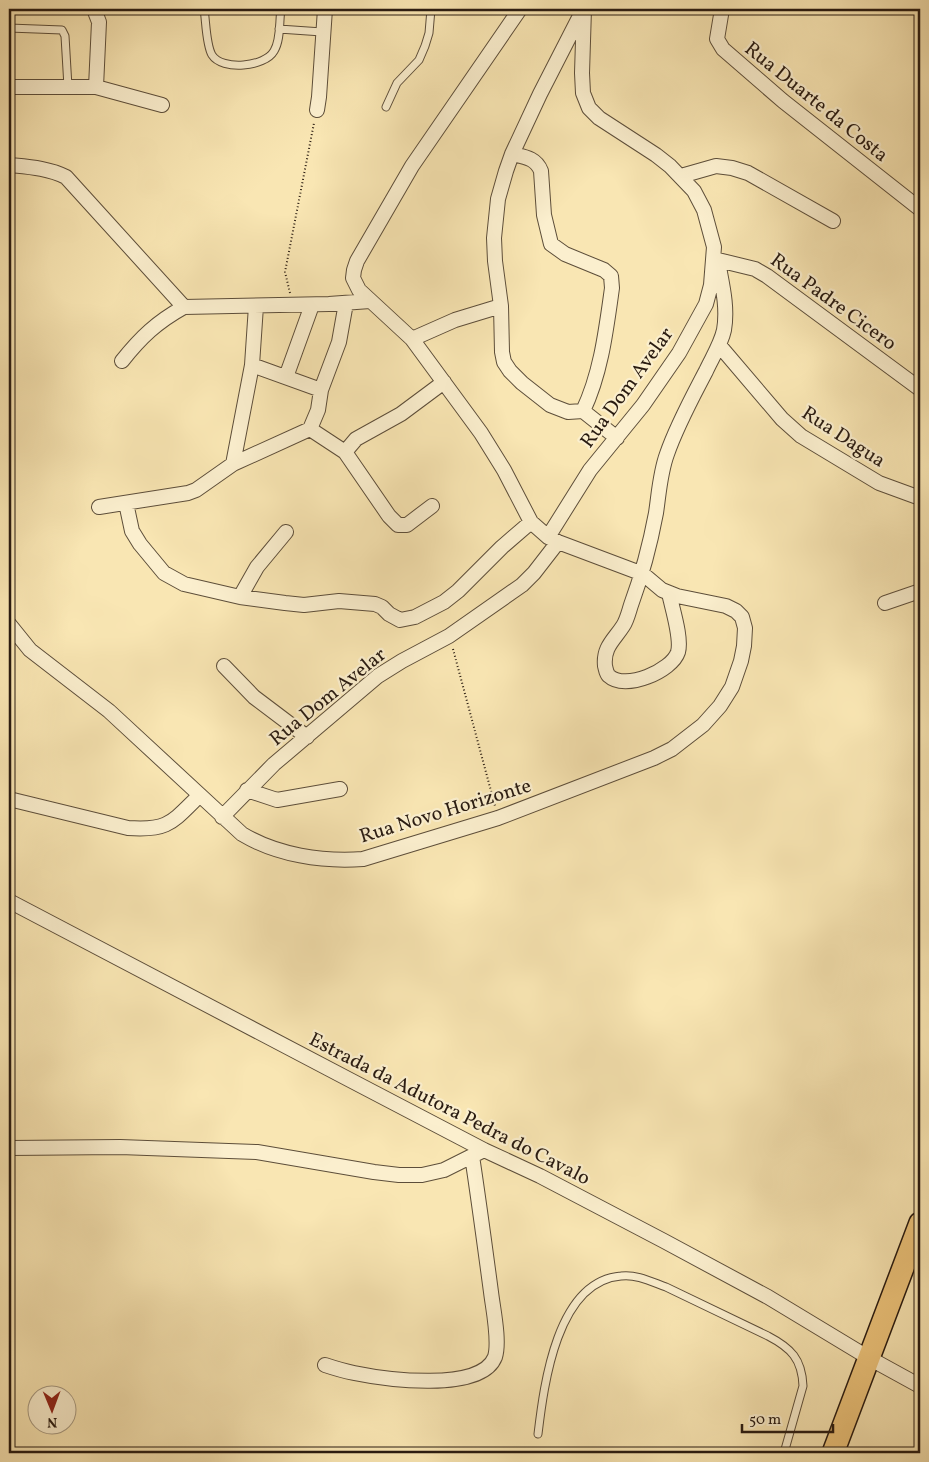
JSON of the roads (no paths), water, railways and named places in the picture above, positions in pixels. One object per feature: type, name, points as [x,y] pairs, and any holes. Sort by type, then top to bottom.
[{"type":"main road","points":[[833,1453],[920,1223]]},
{"type":"street","points":[[96,87],[97,15],[107,9]]},
{"type":"street","points":[[317,110],[325,9]]},
{"type":"street","points":[[520,9],[412,166],[358,261],[354,270],[355,283],[370,301],[412,339],[444,382],[494,454],[531,522],[553,539],[643,574],[662,590],[669,593],[679,641],[678,652],[674,659],[665,667],[632,681],[620,681],[610,677],[606,671],[604,660],[607,648],[624,626],[643,574],[655,516],[662,468],[667,454],[683,416],[719,346],[724,331],[725,311],[716,253]]},
{"type":"street","points":[[584,9],[540,94],[512,154],[502,184],[495,221],[495,261],[501,306],[504,362],[522,383],[550,405],[568,412],[583,412],[617,438]]},
{"type":"street","name":"Rua Dom Avelar","points":[[222,817],[274,764],[378,676],[449,636],[522,585],[534,573],[590,470],[643,405],[679,353],[706,304],[716,253],[704,210],[694,191],[681,176],[656,155],[599,118],[589,108],[583,93],[584,9]]},
{"type":"street","name":"Rua Duarte da Costa","points":[[722,9],[717,39],[722,49],[783,101],[920,209]]},
{"type":"street","points":[[9,87],[96,87],[162,105]]},
{"type":"street","points":[[512,154],[533,160],[541,171],[544,215],[551,244],[565,254],[604,270],[611,276],[612,288],[599,368],[583,412]]},
{"type":"street","points":[[9,165],[54,171],[66,177],[184,307]]},
{"type":"street","points":[[681,176],[716,166],[732,168],[748,174],[833,221]]},
{"type":"street","name":"Rua Padre Cicero","points":[[716,253],[768,276],[920,389]]},
{"type":"street","points":[[122,361],[152,328],[164,318],[184,307],[312,305],[370,301]]},
{"type":"street","points":[[99,507],[188,493],[207,483],[233,464],[310,429],[318,410],[321,390],[338,342],[346,303]]},
{"type":"street","points":[[286,377],[312,305]]},
{"type":"street","points":[[233,464],[252,365],[256,306]]},
{"type":"street","points":[[412,339],[455,320],[501,306]]},
{"type":"street","name":"Rua Dagua","points":[[719,346],[782,419],[801,436],[879,483],[920,498]]},
{"type":"street","points":[[252,365],[321,390]]},
{"type":"street","points":[[345,452],[356,439],[401,414],[444,382]]},
{"type":"street","points":[[310,429],[345,452],[398,526],[407,525],[432,506]]},
{"type":"street","points":[[126,503],[129,520],[136,538],[164,572],[184,584],[240,597],[304,605],[338,601],[366,602],[382,607],[394,618],[406,620],[429,611],[458,591],[502,546],[531,522]]},
{"type":"street","points":[[240,597],[257,568],[286,532]]},
{"type":"street","points":[[885,602],[920,591]]},
{"type":"street","name":"Rua Novo Horizonte","points":[[9,624],[30,650],[109,711],[242,834],[255,842],[273,849],[312,857],[352,860],[376,855],[498,818],[634,766],[672,749],[686,739],[715,712],[732,687],[741,661],[745,628],[742,617],[736,611],[726,606],[669,593]]},
{"type":"street","points":[[224,666],[254,697],[307,737]]},
{"type":"street","points":[[247,790],[277,800],[340,789]]},
{"type":"street","points":[[9,799],[128,828],[145,829],[162,827],[172,822],[200,795]]},
{"type":"street","name":"Estrada da Adutora Pedra do Cavalo","points":[[9,901],[478,1153],[548,1180],[673,1245],[768,1297],[869,1358],[920,1386]]},
{"type":"street","points":[[9,1148],[120,1147],[257,1152],[399,1175],[422,1175],[444,1170],[478,1153],[494,1314],[496,1341],[494,1357],[486,1368],[474,1374],[457,1379],[435,1381],[376,1377],[352,1373],[325,1365]]},
{"type":"lane","points":[[204,9],[211,54],[220,63],[233,66],[252,64],[266,59],[274,52],[278,42],[281,9]]},
{"type":"lane","points":[[386,107],[397,83],[419,60],[425,46],[431,9]]},
{"type":"lane","points":[[9,28],[62,30],[65,36],[68,87]]},
{"type":"lane","points":[[279,29],[322,32]]},
{"type":"lane","points":[[538,1434],[546,1381],[567,1316],[577,1300],[589,1288],[600,1281],[613,1277],[630,1276],[650,1281],[700,1304],[780,1342],[791,1352],[799,1362],[803,1375],[803,1386],[784,1453]]}]
